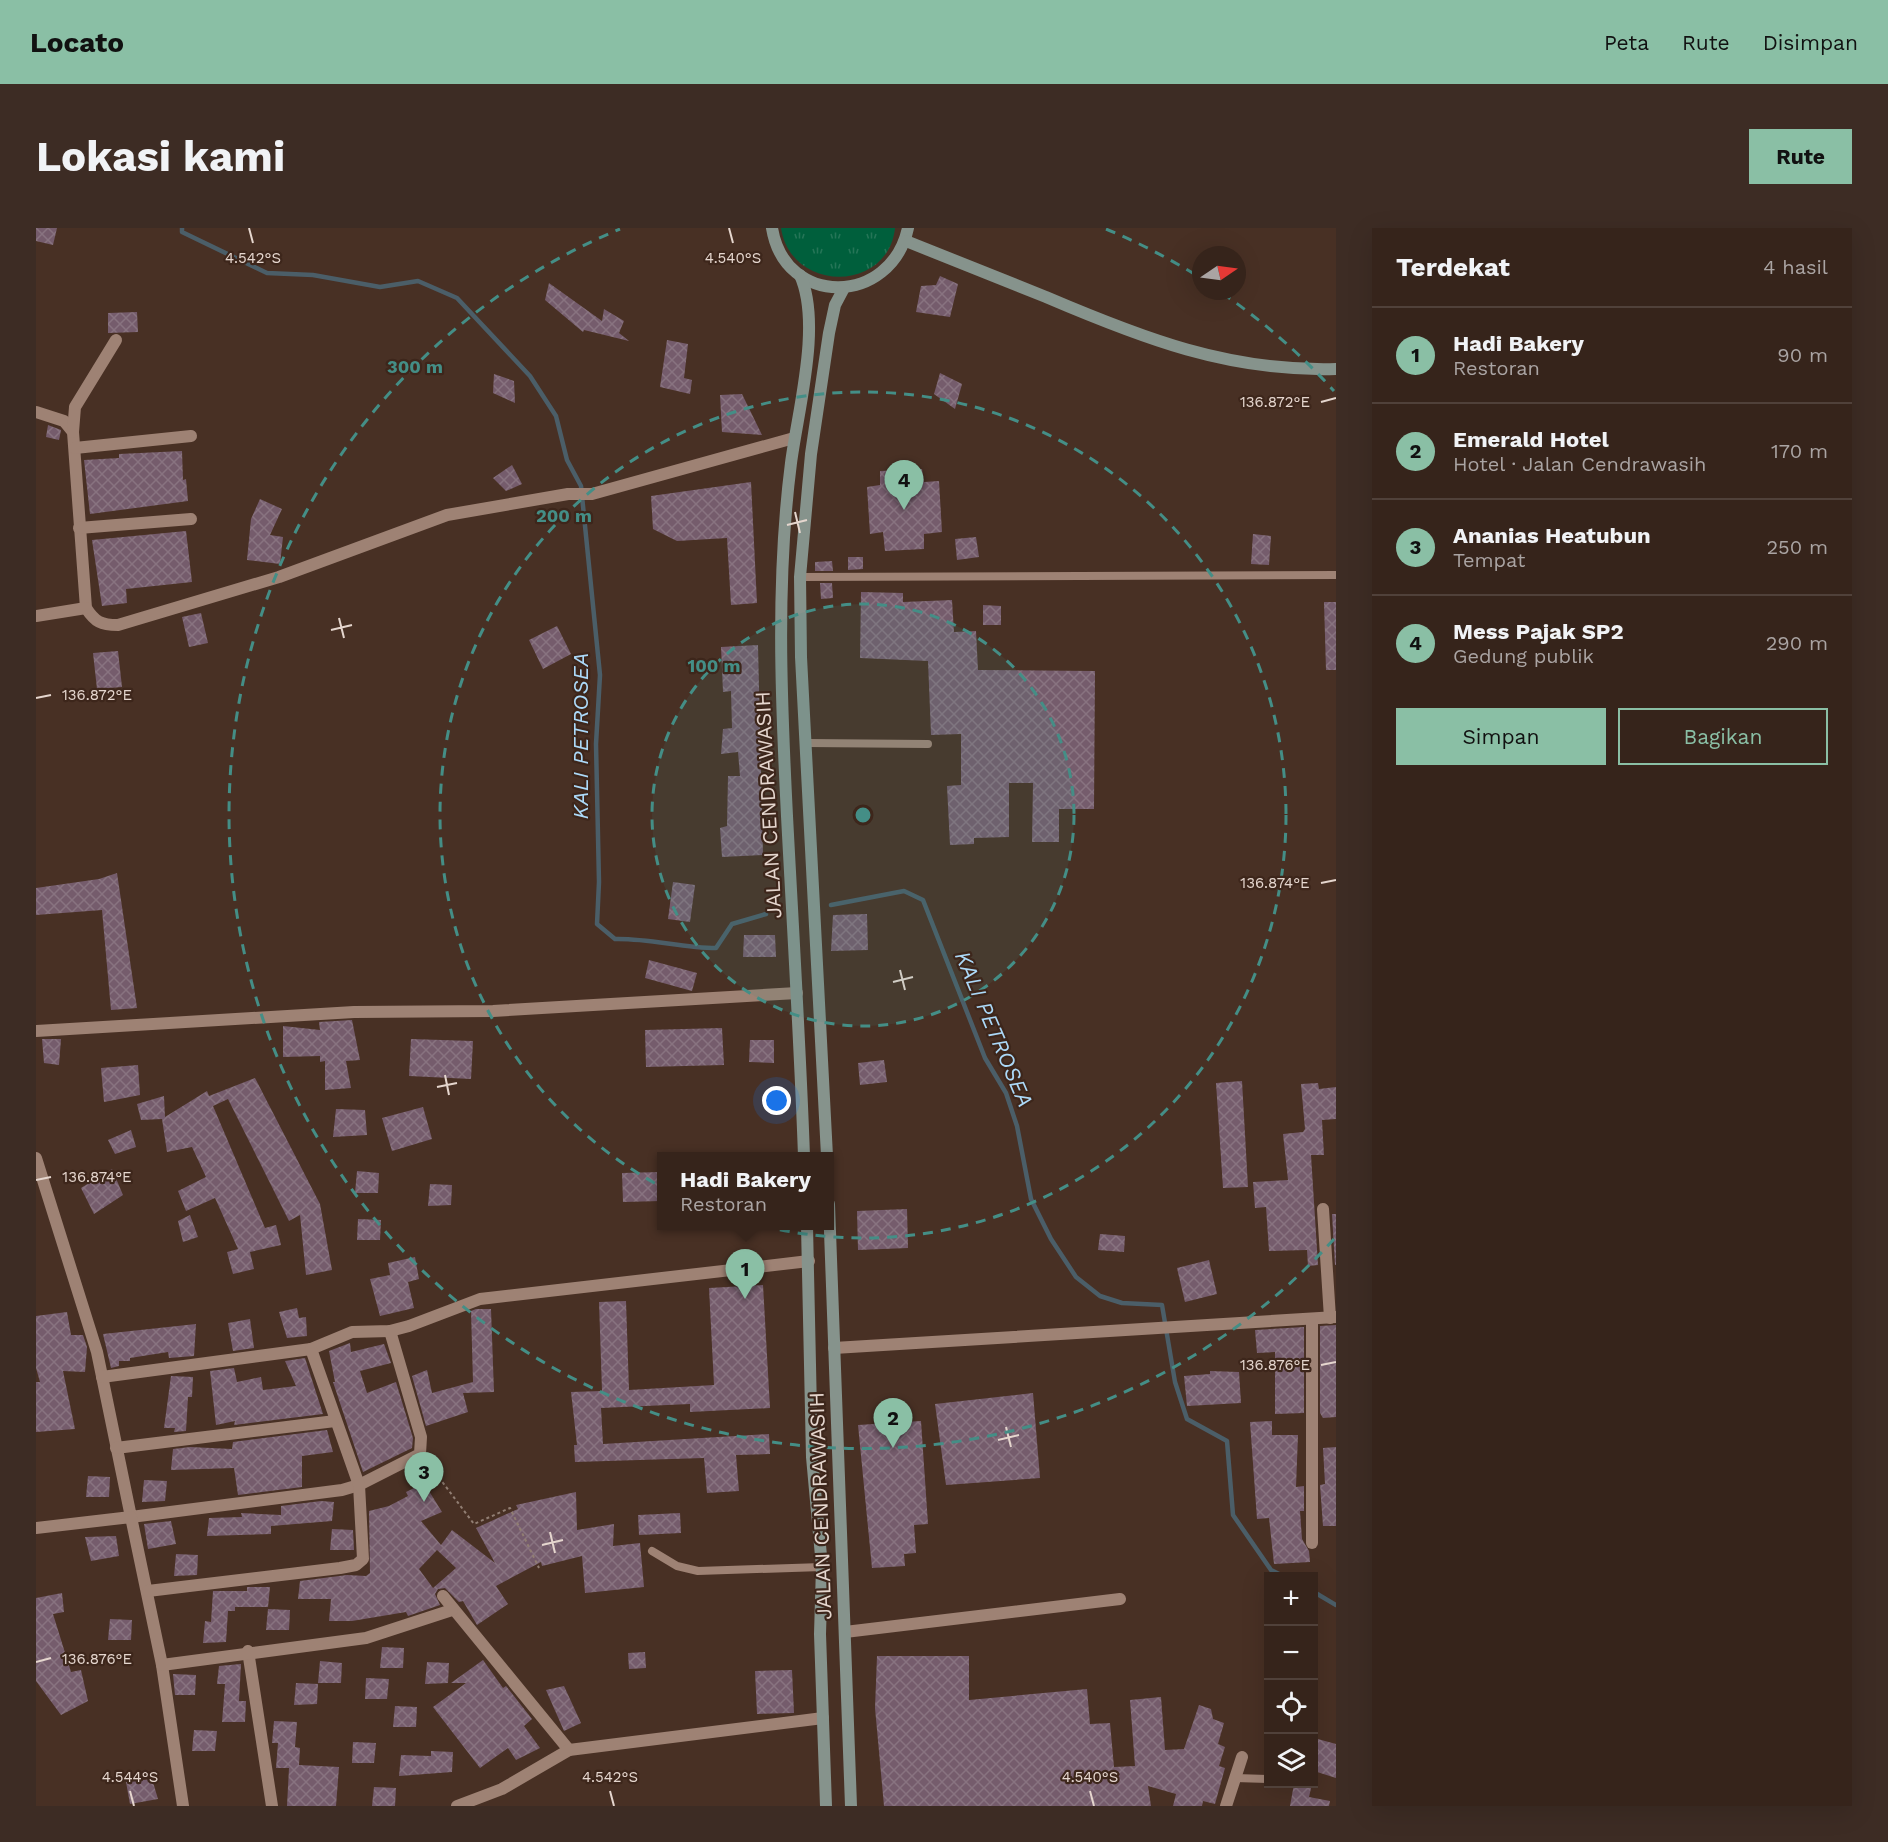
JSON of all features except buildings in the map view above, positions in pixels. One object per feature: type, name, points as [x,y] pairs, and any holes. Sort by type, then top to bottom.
[{"type":"main road","name":"JALAN CENDRAWASIH","points":[[772,229],[778,248],[787,263],[800,275],[814,283],[844,288],[864,284],[882,274],[896,259],[907,234]]},
{"type":"main road","points":[[907,234],[1137,335],[1181,350],[1251,365],[1336,369]]},
{"type":"main road","name":"JALAN CENDRAWASIH","points":[[800,275],[810,303],[810,330],[794,438],[780,591],[784,746],[804,1152]]},
{"type":"main road","name":"JALAN CENDRAWASIH","points":[[827,1152],[801,657],[800,577],[810,454],[829,333],[835,305],[844,288]]},
{"type":"main road","name":"JALAN CENDRAWASIH","points":[[807,1230],[812,1457],[822,1567],[820,1634],[826,1806]]},
{"type":"main road","name":"JALAN CENDRAWASIH","points":[[830,1230],[851,1806]]},
{"type":"street","points":[[116,340],[75,407],[73,432],[86,608],[100,624],[118,625],[279,577],[447,515],[568,494],[592,494],[794,438]]},
{"type":"street","points":[[36,412],[64,421],[73,432]]},
{"type":"street","points":[[75,448],[191,436]]},
{"type":"street","points":[[79,528],[191,519]]},
{"type":"street","points":[[36,616],[86,608]]},
{"type":"street","points":[[36,1031],[354,1012],[494,1011],[797,993]]},
{"type":"street","points":[[36,1158],[84,1305],[102,1377],[162,1665],[183,1806]]},
{"type":"street","points":[[834,1348],[1333,1318],[1323,1209]]},
{"type":"street","points":[[102,1377],[311,1349],[352,1332],[390,1331],[480,1299],[808,1261]]},
{"type":"street","points":[[1312,1321],[1312,1543]]},
{"type":"street","points":[[36,1528],[316,1494],[359,1485],[420,1454],[421,1437],[390,1331]]},
{"type":"street","points":[[148,1591],[340,1568],[360,1563],[365,1555],[359,1485],[311,1349]]},
{"type":"street","points":[[116,1448],[336,1420]]},
{"type":"street","points":[[443,1596],[452,1610],[569,1750]]},
{"type":"street","points":[[844,1632],[1120,1599]]},
{"type":"street","points":[[162,1665],[248,1651],[366,1638],[452,1610]]},
{"type":"street","points":[[248,1651],[272,1806]]},
{"type":"street","points":[[457,1806],[502,1789],[569,1750],[823,1718]]},
{"type":"street","points":[[1226,1806],[1242,1757]]},
{"type":"lane","points":[[800,577],[1336,575]]},
{"type":"lane","points":[[807,743],[928,744]]},
{"type":"lane","points":[[652,1551],[677,1566],[698,1571],[822,1567]]},
{"type":"lane","points":[[1235,1778],[1264,1779]]},
{"type":"path","points":[[420,1454],[474,1524],[510,1508],[539,1568]]},
{"type":"green space","points":[[781,228],[895,228],[889,249],[876,265],[858,274],[839,277],[820,274],[802,265],[788,249]]},
{"type":"waterway","name":"KALI PETROSEA","points":[[182,228],[182,232],[267,273],[313,275],[380,287],[418,281],[457,298],[530,376],[556,416],[567,460],[581,486],[600,675],[596,744],[599,882],[597,924],[615,939],[716,948],[732,924],[766,914]]},
{"type":"waterway","name":"KALI PETROSEA","points":[[831,905],[904,891],[923,900],[985,1058],[1006,1093],[1017,1126],[1031,1199],[1051,1239],[1076,1277],[1100,1296],[1122,1303],[1162,1305],[1175,1382],[1187,1419],[1227,1441],[1233,1515],[1271,1570],[1275,1572]]},
{"type":"waterway","name":"KALI PETROSEA","points":[[1318,1594],[1336,1605]]},
{"type":"place","name":"Mess Pajak SP2","points":[[904,510]]},
{"type":"place","name":"Hadi Bakery","points":[[745,1299]]},
{"type":"place","name":"Emerald Hotel","points":[[893,1448]]},
{"type":"place","name":"Ananias Heatubun","points":[[424,1502]]}]
